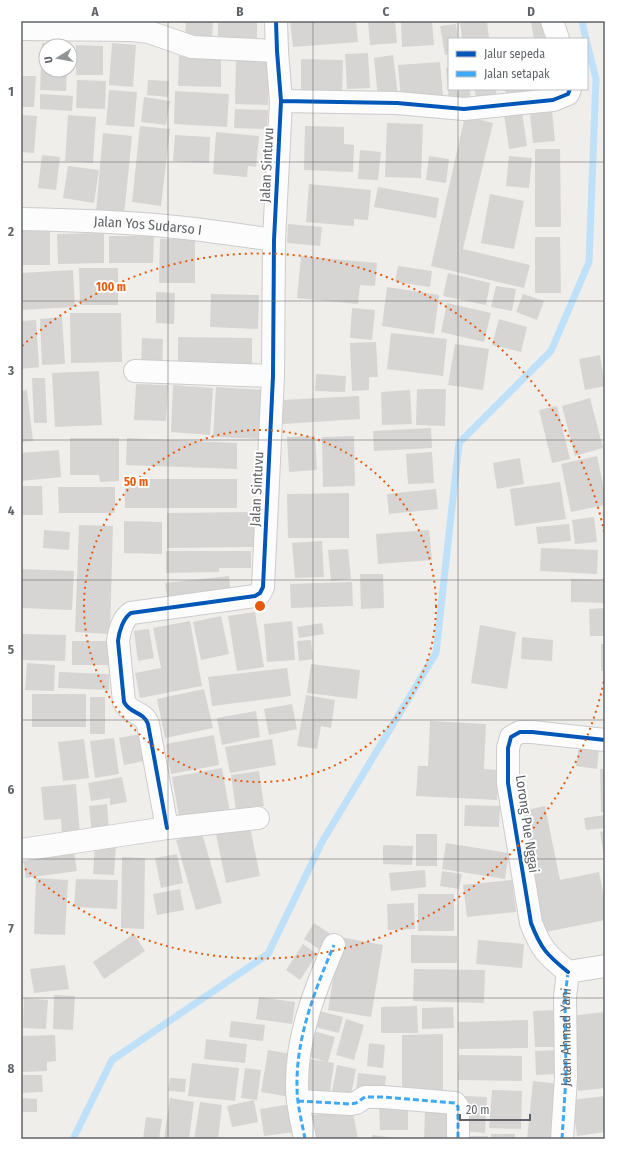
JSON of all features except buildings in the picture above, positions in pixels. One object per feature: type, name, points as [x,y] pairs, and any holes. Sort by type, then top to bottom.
[{"type":"street","name":"Jalan Sintuvu","points":[[167,828],[148,724],[144,716],[129,708],[124,702],[118,651],[118,635],[126,618],[131,613],[255,596],[260,593],[263,587],[273,376],[274,240],[281,100],[276,21]]},
{"type":"street","points":[[552,21],[558,38]]},
{"type":"street","points":[[21,29],[132,30],[157,34],[192,47],[277,51]]},
{"type":"street","points":[[281,100],[397,103],[469,109],[553,100],[568,94],[570,90]]},
{"type":"street","name":"Jalan Yos Sudarso I","points":[[21,219],[85,220],[164,226],[210,230],[274,240]]},
{"type":"street","points":[[135,371],[273,376]]},
{"type":"street","name":"Lorong Pue Nggai","points":[[568,972],[550,957],[540,944],[531,924],[508,783],[508,748],[511,737],[520,732],[605,740]]},
{"type":"street","points":[[21,850],[167,828],[258,818]]},
{"type":"street","points":[[306,1139],[298,1101],[297,1077],[307,1016],[313,996],[334,945]]},
{"type":"street","name":"Jalan Ahmad Yani","points":[[562,1139],[566,1077],[564,997],[568,972],[605,966]]},
{"type":"street","points":[[298,1101],[352,1104],[365,1097],[377,1097],[454,1103],[458,1108],[458,1139]]},
{"type":"waterway","points":[[582,21],[586,38]]},
{"type":"waterway","points":[[73,1139],[112,1060],[268,954],[322,842],[436,653],[459,443],[551,351],[589,262],[596,79],[588,47]]},
{"type":"marked path","points":[[305,1139],[297,1094],[300,1050],[308,1014],[334,945]]},
{"type":"marked path","points":[[562,1139],[566,1077],[565,997],[568,972]]},
{"type":"marked path","points":[[298,1101],[351,1104],[356,1103],[365,1097],[383,1097],[455,1103],[458,1107],[458,1139]]},
{"type":"cycle path","points":[[167,828],[148,724],[143,717],[130,709],[124,702],[118,641],[120,630],[128,615],[131,613],[255,596],[260,593],[263,587],[273,376],[274,240],[281,101],[276,21]]},
{"type":"cycle path","points":[[281,101],[397,103],[464,109],[553,100],[568,94],[570,90]]},
{"type":"cycle path","points":[[568,972],[545,951],[531,923],[508,783],[508,748],[511,737],[520,732],[605,740]]}]
